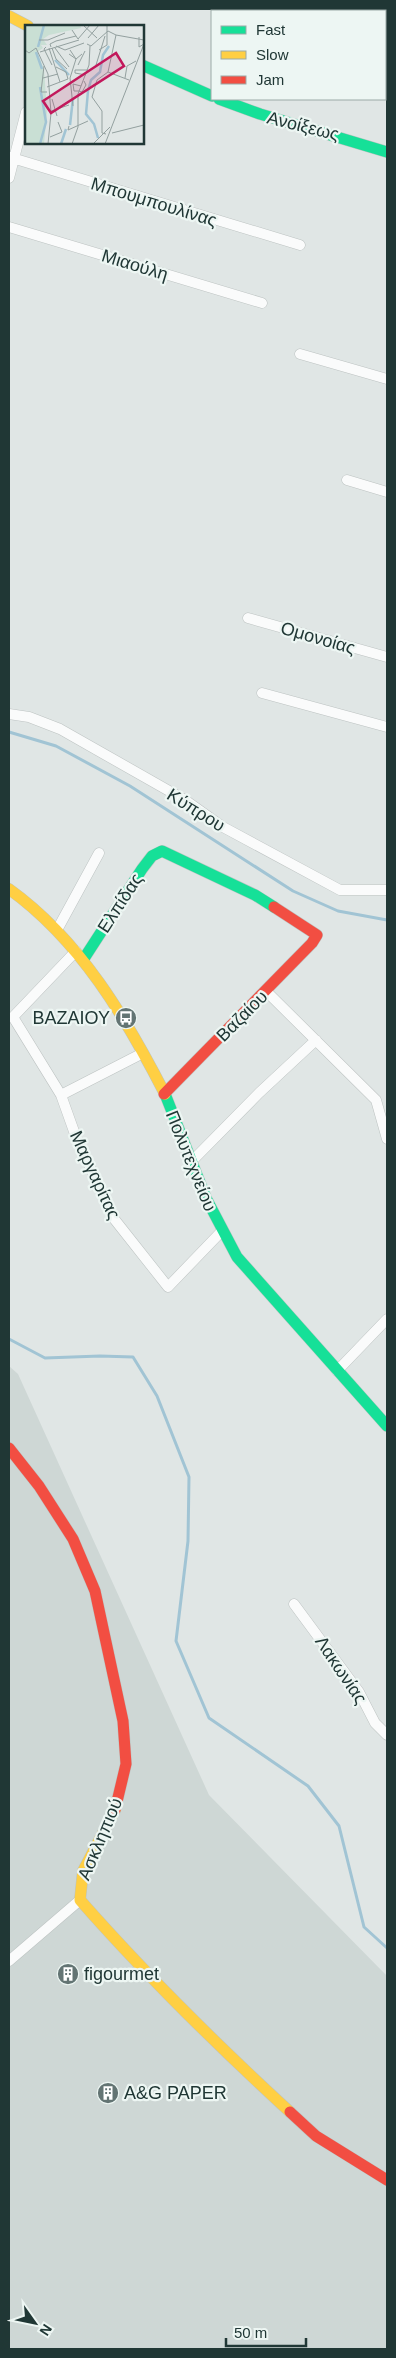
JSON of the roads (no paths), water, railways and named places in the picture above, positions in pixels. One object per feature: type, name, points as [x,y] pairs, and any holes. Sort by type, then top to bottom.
[{"type":"street","points":[[9,16],[26,25]]},
{"type":"street","points":[[144,67],[211,96]]},
{"type":"street","name":"Ανοίξεως","points":[[222,100],[263,116],[353,139],[387,152]]},
{"type":"street","points":[[9,178],[11,158],[25,115]]},
{"type":"street","name":"Μπουμπουλίνας","points":[[11,158],[300,245]]},
{"type":"street","name":"Μιαούλη","points":[[9,227],[262,303]]},
{"type":"street","points":[[300,354],[387,380]]},
{"type":"street","points":[[347,480],[387,492]]},
{"type":"street","name":"Ομονοίας","points":[[248,618],[387,657]]},
{"type":"street","points":[[262,693],[387,727]]},
{"type":"street","name":"Κύπρου","points":[[9,714],[29,717],[60,729],[185,800],[223,827],[340,890],[387,890]]},
{"type":"street","name":"Βαζαίου","points":[[162,852],[255,895],[317,935],[312,943],[266,991],[164,1094]]},
{"type":"street","name":"Ελπίδας","points":[[80,955],[152,856],[162,852]]},
{"type":"street","points":[[58,930],[98,853]]},
{"type":"street","name":"Πολυτεχνείου","points":[[9,889],[32,904],[80,955],[142,1054],[164,1094],[220,1233],[236,1257],[387,1426]]},
{"type":"street","name":"Μαργαρίτας","points":[[80,955],[13,1017],[61,1095],[76,1137],[115,1220],[168,1287],[220,1233]]},
{"type":"street","points":[[266,991],[376,1100],[387,1139]]},
{"type":"street","points":[[191,1162],[259,1092],[316,1040]]},
{"type":"street","points":[[61,1095],[142,1054]]},
{"type":"street","points":[[337,1371],[387,1319]]},
{"type":"street","name":"Ασκληπιού","points":[[9,1448],[38,1486],[73,1539],[95,1591],[123,1721],[126,1764],[118,1805],[83,1871],[80,1900],[132,1959],[190,2018],[316,2136],[387,2180]]},
{"type":"street","name":"Λακωνίας","points":[[294,1604],[359,1692],[375,1723],[387,1736]]},
{"type":"street","points":[[9,1961],[80,1900]]},
{"type":"waterway","points":[[9,732],[56,746],[130,786],[293,891],[338,911],[387,920]]},
{"type":"waterway","points":[[9,1339],[45,1358],[133,1357],[157,1396],[189,1477],[188,1541],[176,1641],[209,1718],[308,1786],[339,1826],[364,1927],[387,1948]]},
{"type":"place","name":"ΒΑΖΑΙΟΥ","points":[[126,1018]]},
{"type":"place","name":"figourmet","points":[[68,1974]]},
{"type":"place","name":"A&G PAPER","points":[[108,2093]]}]
